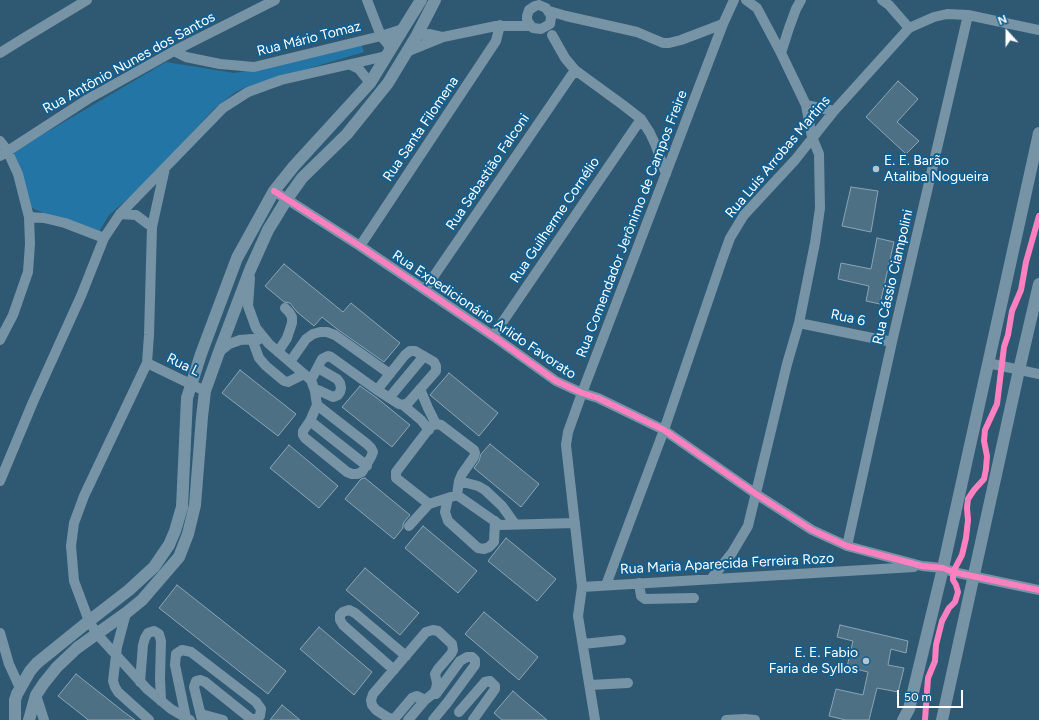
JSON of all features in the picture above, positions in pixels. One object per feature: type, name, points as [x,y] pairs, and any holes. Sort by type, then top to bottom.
[{"type":"street","points":[[0,53],[87,0]]},
{"type":"street","name":"Rua Antônio Nunes dos Santos","points":[[4,153],[88,99],[174,51],[275,0]]},
{"type":"street","points":[[367,0],[381,36]]},
{"type":"street","points":[[15,720],[15,700],[30,672],[38,663],[154,567],[169,545],[182,507],[187,398],[201,354],[237,258],[274,191],[294,166],[370,84],[421,0]]},
{"type":"street","points":[[16,705],[33,718],[36,695],[57,667],[77,648],[142,600],[179,557],[188,534],[195,505],[202,417],[206,391],[250,270],[268,230],[302,178],[347,134],[388,83],[417,35],[435,0]]},
{"type":"street","name":"Rua Comendador Jerônimo de Campos Freire","points":[[595,720],[578,616],[582,587],[566,445],[568,432],[723,24],[734,0]]},
{"type":"street","points":[[711,579],[732,553],[748,526],[787,364],[799,323],[815,243],[820,208],[819,154],[812,137],[806,105],[757,8],[746,0]]},
{"type":"street","points":[[781,53],[791,22],[801,0]]},
{"type":"street","points":[[882,0],[889,5],[909,28]]},
{"type":"street","points":[[500,25],[528,13],[528,22],[542,14]]},
{"type":"street","points":[[542,14],[565,58],[575,70],[641,120],[650,132],[666,174]]},
{"type":"street","points":[[0,481],[33,402],[81,296],[104,238],[120,214],[166,168],[191,140],[223,108],[248,92],[281,80],[351,65],[389,52],[406,52],[443,37],[500,25],[542,14],[566,16],[637,32],[663,43],[681,40],[723,24]]},
{"type":"street","name":"Rua Luis Arrobas Martins","points":[[606,585],[664,430],[730,238],[744,216],[794,160],[834,111],[909,28],[934,17],[968,14],[1039,30]]},
{"type":"street","name":"Rua Cássio Ciampolini","points":[[847,546],[892,342],[968,14]]},
{"type":"street","name":"Rua Santa Filomena","points":[[360,246],[496,41],[500,25]]},
{"type":"street","points":[[403,29],[407,29],[417,35],[430,34],[443,37]]},
{"type":"street","name":"Rua Mário Tomaz","points":[[174,51],[186,57],[220,64],[254,67],[381,36],[403,29]]},
{"type":"street","name":"Rua Mário Tomaz","points":[[381,36],[389,52]]},
{"type":"street","points":[[351,65],[358,69],[370,84]]},
{"type":"street","name":"Rua Sebastião Falconi","points":[[425,289],[575,70]]},
{"type":"street","points":[[806,105],[834,111]]},
{"type":"street","name":"Rua Guilherme Cornélio","points":[[493,336],[641,120]]},
{"type":"street","points":[[903,720],[909,709],[943,568],[1039,134]]},
{"type":"street","points":[[0,141],[4,153],[18,174],[29,216],[30,244],[28,272],[13,315],[0,340]]},
{"type":"street","points":[[166,168],[152,227],[147,363],[84,496],[74,523],[71,546],[74,581],[89,621],[97,634],[147,689],[171,709],[188,719]]},
{"type":"street","name":"Rua Expedicionário Arlido Favorato","points":[[274,191],[425,289],[556,380],[582,393],[598,398],[664,430],[756,494],[812,530],[847,546],[922,566],[943,568],[1039,590]]},
{"type":"street","points":[[120,214],[136,215],[152,227]]},
{"type":"street","points":[[29,216],[65,223],[104,238]]},
{"type":"street","points":[[250,270],[248,306],[256,328],[269,344],[308,377],[315,390],[317,405],[310,421],[303,431],[303,435],[347,472],[352,474],[362,472],[372,457],[371,448],[317,405]]},
{"type":"street","points":[[942,720],[1039,284]]},
{"type":"street","points":[[278,352],[287,338],[292,323],[292,317],[285,308]]},
{"type":"street","name":"Rua 6","points":[[799,323],[892,342]]},
{"type":"street","points":[[290,362],[306,340],[314,334],[327,332],[390,374]]},
{"type":"street","points":[[219,352],[229,344],[252,338],[269,344]]},
{"type":"street","points":[[252,338],[259,358],[284,381],[288,382],[308,377],[318,368],[324,357],[331,356],[376,390],[403,405],[421,420],[433,427]]},
{"type":"street","points":[[376,390],[405,355],[410,351],[415,350],[434,362],[436,371],[408,403],[403,405]]},
{"type":"street","points":[[389,398],[424,356]]},
{"type":"street","name":"Rua L","points":[[147,363],[206,391]]},
{"type":"street","points":[[988,363],[1039,374]]},
{"type":"street","points":[[315,390],[333,397],[338,395],[341,388],[337,379],[318,368]]},
{"type":"street","points":[[420,389],[428,408],[433,427]]},
{"type":"street","points":[[310,421],[366,466]]},
{"type":"street","points":[[429,504],[396,478],[396,472],[433,427],[441,425],[474,450],[475,453],[474,457],[462,474],[453,497],[444,512],[448,521],[478,548],[484,549],[489,547],[494,542],[495,521]]},
{"type":"street","points":[[459,481],[478,486],[485,490],[502,506],[515,524]]},
{"type":"street","points":[[409,526],[429,504],[453,497],[500,524],[575,523]]},
{"type":"street","name":"Rua Maria Aparecida Ferreira Rozo","points":[[582,587],[922,566]]},
{"type":"street","points":[[639,583],[641,596],[645,599],[694,598]]},
{"type":"street","points":[[394,670],[344,625],[340,620],[340,615],[349,610],[355,613],[406,656]]},
{"type":"street","points":[[126,613],[116,655],[113,681],[118,692],[149,720]]},
{"type":"street","points":[[425,700],[417,696],[412,698],[395,718],[390,719],[376,710],[372,705],[371,700],[373,694],[426,632],[433,630],[438,631],[452,644],[453,650],[435,674],[437,683],[435,694]]},
{"type":"street","points":[[140,682],[143,645],[148,633],[154,631],[159,634],[161,641],[161,701]]},
{"type":"street","points":[[0,633],[9,664],[21,687]]},
{"type":"street","points":[[583,644],[620,640]]},
{"type":"street","points":[[188,719],[175,665],[176,654],[182,650],[191,652],[256,702],[261,709],[260,716],[256,719],[251,719],[205,682],[200,680],[196,681],[194,687],[202,717],[223,720]]},
{"type":"street","points":[[408,720],[425,700],[435,694],[460,662],[467,657],[472,658],[475,660],[475,665],[433,720]]},
{"type":"street","points":[[459,712],[485,682],[490,681],[495,686],[495,689],[472,720]]},
{"type":"street","points":[[590,685],[628,683]]},
{"type":"street","points":[[21,687],[26,686],[33,690],[44,720]]},
{"type":"street","points":[[435,694],[468,720]]},
{"type":"street","points":[[726,720],[755,720]]},
{"type":"shaded area","points":[[361,43],[364,52],[246,87],[234,93],[214,109],[153,173],[147,182],[109,215],[99,232],[84,231],[30,207],[13,152],[166,62],[234,73],[259,69]]},
{"type":"building","points":[[898,81],[918,99],[897,122],[919,141],[906,154],[866,117]]},
{"type":"building","points":[[851,187],[878,191],[871,232],[842,226]]},
{"type":"building","points":[[877,238],[894,242],[880,304],[866,301],[869,286],[838,279],[841,263],[871,269]]},
{"type":"building","points":[[284,264],[343,312],[351,303],[400,343],[384,362],[322,317],[314,326],[297,312],[290,303],[284,302],[265,286]]},
{"type":"building","points":[[240,370],[296,414],[278,436],[222,393]]},
{"type":"building","points":[[449,373],[498,413],[479,436],[430,395]]},
{"type":"building","points":[[360,386],[410,425],[392,447],[342,407]]},
{"type":"building","points":[[490,444],[539,484],[521,507],[474,468],[479,461],[481,454]]},
{"type":"building","points":[[289,445],[338,486],[319,508],[270,468]]},
{"type":"building","points":[[365,478],[410,515],[404,522],[403,528],[394,539],[345,499],[361,479]]},
{"type":"building","points":[[423,526],[477,571],[458,593],[405,548]]},
{"type":"building","points":[[506,538],[556,579],[537,601],[488,561]]},
{"type":"building","points":[[365,568],[419,613],[400,635],[346,590]]},
{"type":"building","points":[[177,585],[286,671],[268,694],[159,608]]},
{"type":"building","points":[[484,612],[538,657],[519,680],[465,634]]},
{"type":"building","points":[[840,625],[908,641],[906,653],[891,649],[888,665],[904,668],[898,692],[877,688],[869,720],[846,720],[829,716],[836,689],[863,695],[868,672],[847,667],[853,641],[837,637]]},
{"type":"building","points":[[319,627],[372,672],[354,695],[300,649]]},
{"type":"building","points":[[76,674],[135,720],[88,720],[58,696]]},
{"type":"building","points":[[513,691],[547,720],[502,720],[494,713]]},
{"type":"building","points":[[282,705],[300,720],[270,720]]},
{"type":"cycle path","points":[[274,191],[360,246],[493,336],[556,381],[582,393],[598,398],[664,430],[756,494],[812,530],[847,546],[922,566],[943,568],[953,572],[1039,590]]},
{"type":"cycle path","points":[[925,720],[928,678],[935,661],[936,645],[942,621],[949,608],[955,602],[958,592],[953,580],[953,572],[962,555],[966,538],[968,499],[984,479],[987,456],[984,441],[985,430],[997,404],[1004,347],[1008,335],[1012,311],[1021,290],[1026,262],[1039,216]]},
{"type":"place","name":"E. E. Barão Ataliba Nogueira","points":[[876,169]]},
{"type":"place","name":"E. E. Fabio Faria de Syllos","points":[[866,661]]}]
